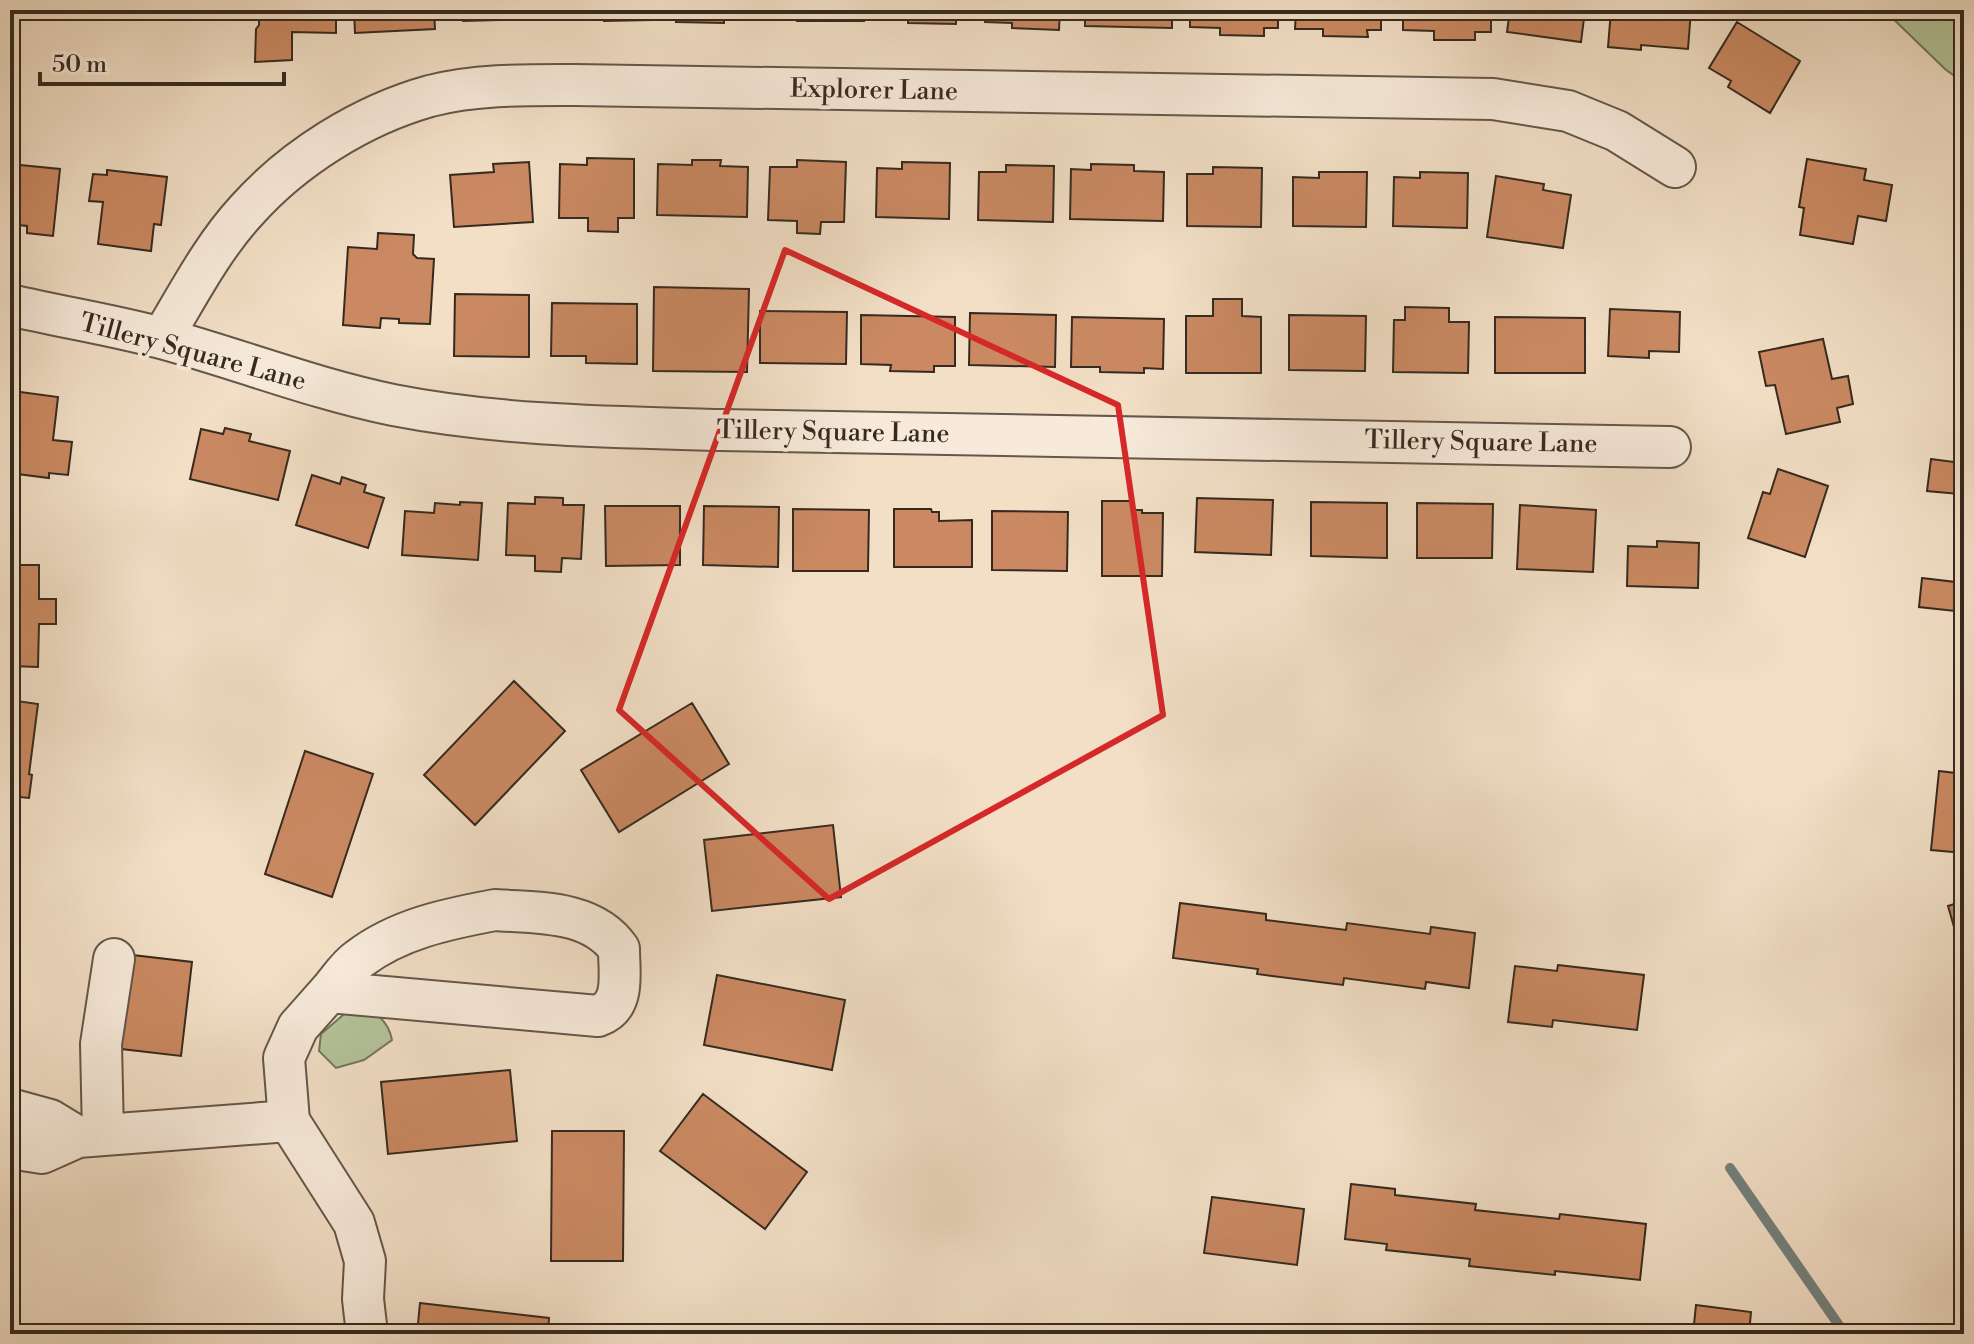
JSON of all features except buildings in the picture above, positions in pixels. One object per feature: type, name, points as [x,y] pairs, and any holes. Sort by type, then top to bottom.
[{"type":"street","name":"Explorer Lane","points":[[162,338],[211,256],[245,211],[285,172],[330,142],[379,116],[430,96],[484,87],[575,85],[1493,99],[1568,111],[1617,131],[1675,167]]},
{"type":"street","name":"Tillery Square Lane","points":[[10,305],[162,338],[389,404],[467,416],[593,427],[1670,447]]},
{"type":"street","points":[[329,992],[598,1016],[607,1013],[617,1001],[619,949],[603,931],[587,923],[550,914],[495,910],[438,921],[399,936],[358,959],[298,1027],[284,1058],[289,1121],[354,1223],[365,1261],[363,1299],[367,1334]]},
{"type":"street","points":[[90,1136],[114,959]]},
{"type":"street","points":[[10,1109],[90,1136]]},
{"type":"street","points":[[10,1148],[42,1153],[90,1136],[289,1121]]},
{"type":"highlighted area","points":[[785,250],[1118,405],[1163,715],[829,899],[619,710]]},
{"type":"green space","points":[[1884,10],[1964,10],[1964,83],[1945,69]]},
{"type":"green space","points":[[357,1003],[384,1022],[392,1040],[364,1060],[336,1068],[319,1051],[321,1034]]},
{"type":"waterway","points":[[1730,1168],[1845,1334]]}]
